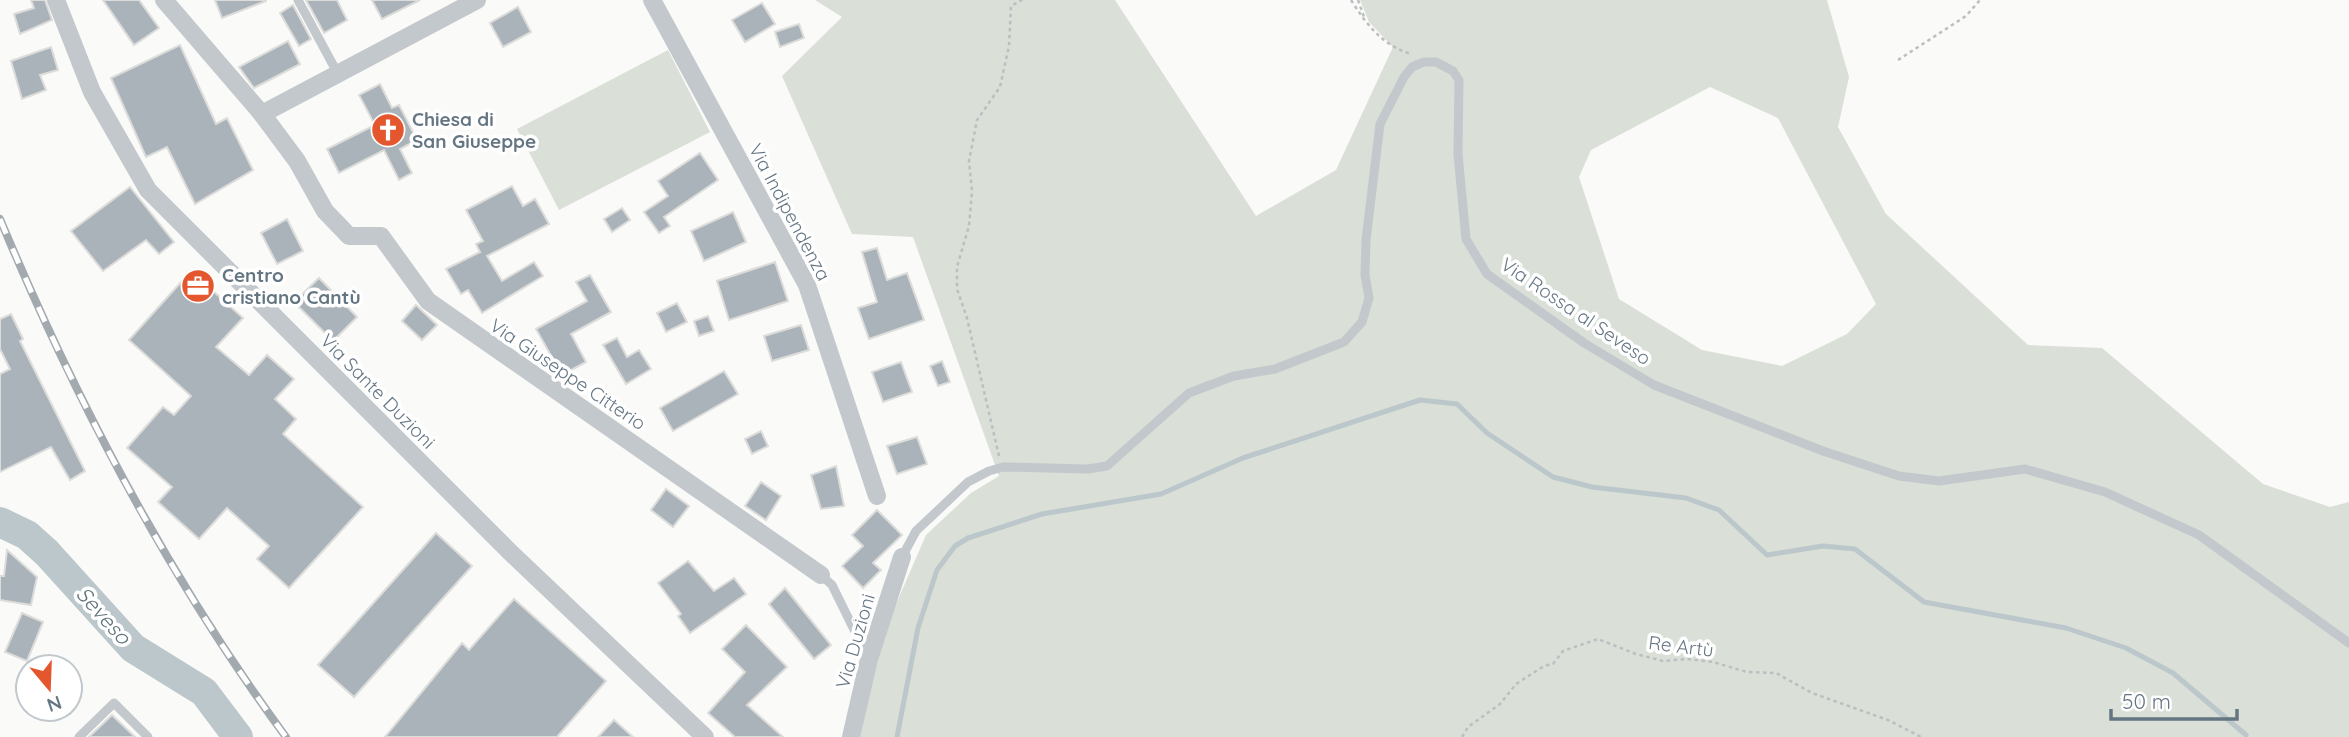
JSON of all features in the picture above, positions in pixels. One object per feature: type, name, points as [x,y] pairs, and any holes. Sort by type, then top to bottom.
[{"type":"street","name":"Via Sante Duzioni","points":[[56,0],[92,92],[148,190],[512,554],[705,737]]},
{"type":"street","points":[[164,0],[262,114],[477,0]]},
{"type":"street","name":"Via Indipendenza","points":[[652,0],[807,285],[877,496]]},
{"type":"street","name":"Via Giuseppe Citterio","points":[[262,114],[297,161],[325,211],[349,236],[381,236],[428,301],[821,575]]},
{"type":"street","name":"Via Duzioni","points":[[851,737],[869,659],[902,557]]},
{"type":"lane","points":[[298,0],[338,74]]},
{"type":"lane","points":[[902,557],[916,531],[968,482],[989,471],[1003,467],[1087,469],[1107,466],[1189,393],[1234,376],[1275,369],[1344,342],[1362,322],[1369,298],[1365,275],[1366,240],[1380,124],[1404,77],[1412,67],[1424,62]]},
{"type":"lane","name":"Via Rossa al Seveso","points":[[1424,62],[1436,62],[1453,71],[1460,80],[1458,154],[1466,239],[1475,258],[1487,274],[1584,343],[1654,385],[1823,451],[1899,476],[1939,481],[2025,469],[2105,492],[2199,535],[2349,643]]},
{"type":"lane","name":"Via Giuseppe Citterio","points":[[821,575],[832,585],[869,659]]},
{"type":"lane","points":[[79,737],[114,703],[148,737]]},
{"type":"path","points":[[1003,467],[993,438],[967,318],[957,289],[957,267],[970,226],[972,191],[968,162],[977,120],[1000,87],[1009,46],[1011,6],[1022,0]]},
{"type":"path","points":[[1350,0],[1366,23],[1391,48],[1424,62]]},
{"type":"path","points":[[1358,0],[1366,23]]},
{"type":"path","points":[[1898,60],[1922,48],[1966,16],[1980,0]]},
{"type":"path","name":"Re Artù","points":[[1462,737],[1468,727],[1500,704],[1516,684],[1544,666],[1553,664],[1563,651],[1598,639],[1636,654],[1663,660],[1687,659],[1713,662],[1747,673],[1776,673],[1812,693],[1888,720],[1921,737]]},
{"type":"shaded area","points":[[815,0],[1115,0],[1256,216],[1336,170],[1393,47],[1369,22],[1360,0],[1827,0],[1849,77],[1838,127],[1886,214],[2028,345],[2102,348],[2263,484],[2330,507],[2349,502],[2349,737],[860,737],[871,683],[890,618],[926,535],[971,493],[999,476],[913,237],[852,234],[782,76],[842,17]],"holes":[[[1710,87],[1778,118],[1876,304],[1847,334],[1782,366],[1702,350],[1619,299],[1579,177],[1591,150]]]},
{"type":"shaded area","points":[[668,50],[710,132],[559,210],[517,129]]},
{"type":"building","points":[[31,0],[45,0],[52,20],[20,34],[14,14],[34,8]]},
{"type":"building","points":[[103,0],[139,0],[159,28],[134,45]]},
{"type":"building","points":[[215,0],[266,0],[266,1],[222,18]]},
{"type":"building","points":[[306,0],[337,0],[347,20],[324,33]]},
{"type":"building","points":[[372,0],[420,0],[382,19]]},
{"type":"building","points":[[762,3],[775,24],[745,42],[732,20]]},
{"type":"building","points":[[293,5],[311,39],[299,46],[280,13]]},
{"type":"building","points":[[518,7],[531,32],[503,47],[490,23]]},
{"type":"building","points":[[799,24],[804,38],[780,47],[775,32]]},
{"type":"building","points":[[288,41],[300,64],[254,88],[239,67]]},
{"type":"building","points":[[180,45],[216,124],[227,118],[253,170],[195,204],[167,147],[146,157],[111,78]]},
{"type":"building","points":[[51,47],[58,70],[40,75],[46,90],[22,99],[11,61]]},
{"type":"building","name":"Chiesa di San Giuseppe","points":[[380,84],[392,108],[399,105],[417,140],[400,149],[412,173],[399,180],[384,150],[339,173],[327,149],[375,125],[359,95]]},
{"type":"building","points":[[700,153],[718,180],[664,217],[670,226],[659,233],[644,212],[668,196],[658,181]]},
{"type":"building","points":[[512,186],[523,206],[535,199],[549,224],[487,256],[502,281],[534,262],[543,276],[482,313],[468,290],[461,294],[446,269],[480,252],[476,244],[483,241],[466,210]]},
{"type":"building","points":[[130,187],[174,242],[159,254],[146,240],[103,271],[71,231]]},
{"type":"building","points":[[622,208],[630,220],[612,232],[604,219]]},
{"type":"building","points":[[733,212],[746,242],[704,261],[691,231]]},
{"type":"building","points":[[287,219],[303,251],[277,264],[261,233]]},
{"type":"building","points":[[877,248],[887,280],[907,273],[924,320],[869,339],[858,308],[877,302],[862,252]]},
{"type":"building","points":[[775,262],[788,301],[729,320],[717,281]]},
{"type":"building","points":[[191,271],[243,318],[216,347],[249,375],[267,355],[294,379],[275,399],[296,419],[283,434],[363,507],[289,588],[257,559],[269,546],[227,508],[199,539],[158,502],[172,487],[127,448],[163,407],[174,415],[191,396],[129,340]]},
{"type":"building","points":[[590,275],[611,312],[571,334],[586,362],[562,375],[536,329],[587,301],[576,282]]},
{"type":"building","points":[[319,278],[357,317],[333,341],[294,302]]},
{"type":"building","points":[[677,303],[687,322],[666,332],[657,313]]},
{"type":"building","points":[[416,305],[437,325],[422,340],[402,321]]},
{"type":"building","points":[[11,314],[23,339],[20,341],[85,471],[70,480],[51,447],[0,472],[0,374],[10,369],[0,349],[0,319]]},
{"type":"building","points":[[708,316],[714,331],[699,336],[694,321]]},
{"type":"building","points":[[801,325],[809,350],[772,361],[764,336]]},
{"type":"building","points":[[617,338],[627,357],[639,350],[651,369],[626,384],[603,345]]},
{"type":"building","points":[[942,361],[950,382],[938,386],[930,366]]},
{"type":"building","points":[[901,362],[912,392],[883,402],[872,372]]},
{"type":"building","points":[[724,371],[738,394],[673,431],[660,408]]},
{"type":"building","points":[[761,431],[768,446],[752,454],[745,439]]},
{"type":"building","points":[[917,437],[927,464],[897,474],[887,446]]},
{"type":"building","points":[[836,466],[844,506],[821,509],[811,475]]},
{"type":"building","points":[[761,482],[781,496],[766,520],[745,506]]},
{"type":"building","points":[[666,489],[689,506],[673,527],[651,510]]},
{"type":"building","points":[[877,510],[902,535],[873,563],[881,570],[863,588],[842,566],[863,546],[852,535]]},
{"type":"building","points":[[436,533],[472,566],[354,697],[318,665]]},
{"type":"building","points":[[7,550],[37,577],[31,605],[0,600],[0,576],[4,576]]},
{"type":"building","points":[[688,561],[714,591],[734,578],[746,594],[690,633],[678,616],[681,614],[658,583]]},
{"type":"building","points":[[785,588],[831,645],[814,659],[769,604]]},
{"type":"building","points":[[514,599],[606,681],[557,737],[385,737],[462,643],[469,650]]},
{"type":"building","points":[[22,613],[43,622],[30,653],[14,653],[14,656],[5,652]]},
{"type":"building","points":[[746,625],[787,667],[747,705],[783,737],[735,737],[708,713],[745,672],[722,649]]},
{"type":"building","points":[[112,715],[135,737],[89,737]]},
{"type":"building","points":[[614,720],[633,737],[598,737]]},
{"type":"waterway","points":[[897,737],[918,628],[937,570],[955,546],[968,538],[1042,514],[1161,494],[1243,458],[1420,400],[1457,404],[1487,433],[1553,477],[1592,487],[1686,498],[1719,510],[1767,555],[1823,546],[1855,549],[1924,602],[2066,628],[2126,648],[2173,673],[2246,735]]},
{"type":"waterway","name":"Seveso","points":[[0,522],[27,535],[47,553],[133,648],[204,692],[238,737]]},
{"type":"railway","points":[[0,219],[60,354],[127,486],[202,614],[286,737]]},
{"type":"place","name":"Chiesa di San Giuseppe","points":[[388,130]]},
{"type":"place","name":"Centro cristiano Cantù","points":[[198,286]]}]
